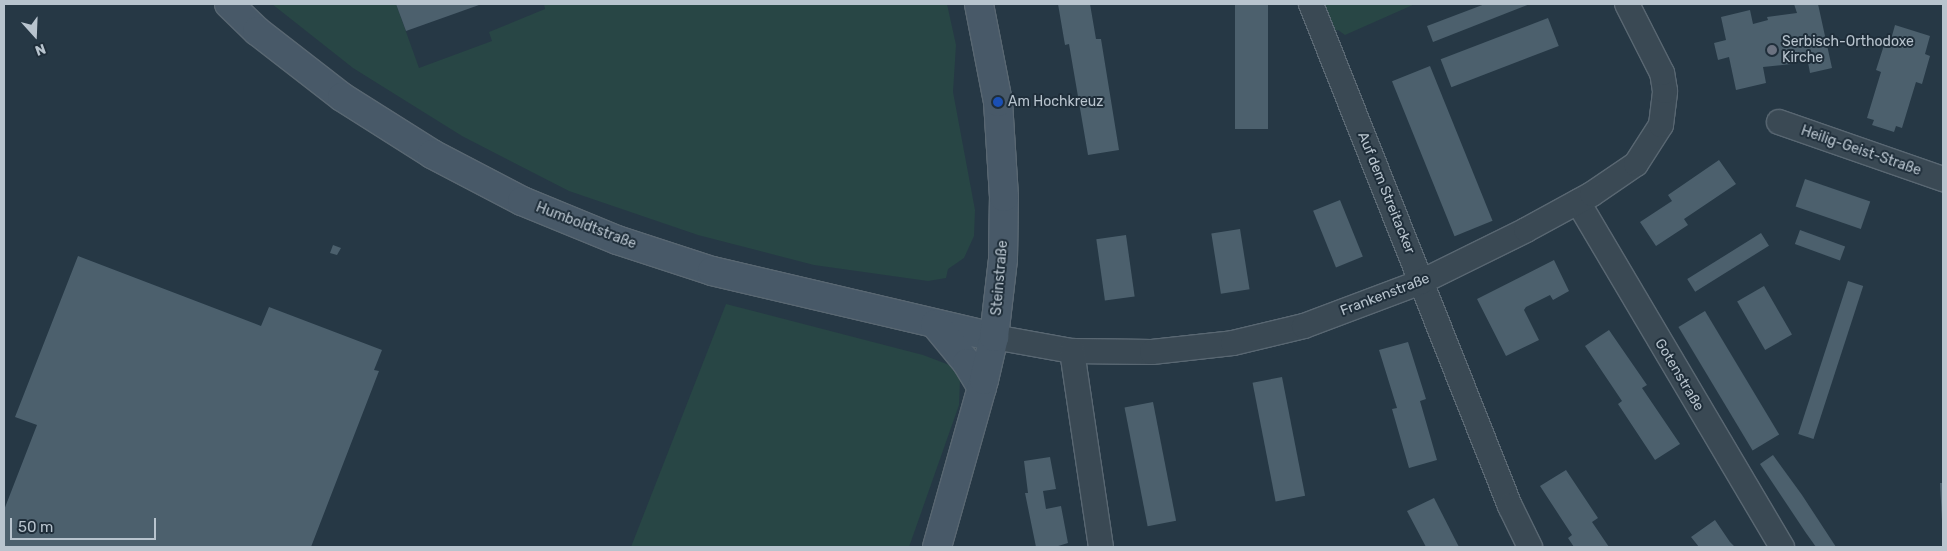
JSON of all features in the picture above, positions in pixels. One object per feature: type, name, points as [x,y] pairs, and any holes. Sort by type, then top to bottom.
[{"type":"street","name":"Humboldtstraße","points":[[229,4],[257,31],[342,97],[432,154],[522,201],[617,240],[712,271],[994,337]]},
{"type":"street","name":"Steinstraße","points":[[937,547],[982,388],[994,337],[1003,259],[1004,197],[998,102],[979,4]]},
{"type":"street","name":"Auf dem Streitacker","points":[[1311,4],[1510,506],[1530,547]]},
{"type":"street","name":"Frankenstraße","points":[[994,337],[1072,351],[1152,352],[1233,343],[1296,328],[1421,282],[1578,202],[1636,164],[1654,140],[1664,111],[1665,91],[1655,57],[1627,4]]},
{"type":"street","name":"Heilig-Geist-Straße","points":[[1779,122],[1943,180]]},
{"type":"street","name":"Gotenstraße","points":[[1578,202],[1782,547]]},
{"type":"street","points":[[935,324],[967,363],[982,388]]},
{"type":"street","points":[[1072,351],[1101,547]]},
{"type":"green space","points":[[272,4],[396,4],[419,68],[492,41],[489,32],[545,9],[544,4],[947,4],[956,45],[953,92],[975,210],[974,236],[964,258],[948,269],[946,278],[928,281],[814,265],[698,235],[569,191],[462,136],[353,68]]},
{"type":"green space","points":[[1321,4],[1415,4],[1345,35],[1338,30],[1332,32]]},
{"type":"green space","points":[[726,304],[923,355],[952,366],[960,379],[959,405],[909,547],[631,547]]},
{"type":"building","points":[[396,4],[478,4],[479,5],[406,31]]},
{"type":"building","points":[[1058,4],[1090,4],[1096,39],[1101,39],[1119,150],[1088,155],[1069,44],[1065,45]]},
{"type":"building","points":[[1235,4],[1268,4],[1268,129],[1235,129]]},
{"type":"building","points":[[1485,4],[1530,4],[1433,42],[1427,26]]},
{"type":"building","name":"Serbisch-Orthodoxe Kirche","points":[[1794,4],[1818,4],[1832,68],[1810,73],[1807,57],[1790,60],[1791,64],[1763,67],[1766,83],[1736,90],[1729,57],[1718,60],[1714,43],[1726,40],[1721,17],[1750,10],[1753,24],[1768,20],[1767,17],[1797,13]]},
{"type":"building","points":[[1548,18],[1559,46],[1451,87],[1441,59]]},
{"type":"building","points":[[1895,25],[1930,36],[1925,54],[1930,56],[1922,84],[1916,82],[1902,128],[1896,126],[1894,132],[1872,125],[1874,120],[1867,118],[1881,72],[1876,70],[1885,42],[1890,43]]},
{"type":"building","points":[[1430,66],[1493,221],[1455,236],[1392,81]]},
{"type":"building","points":[[1719,160],[1736,184],[1684,219],[1688,225],[1656,246],[1640,222],[1672,201],[1668,195]]},
{"type":"building","points":[[1805,179],[1870,201],[1861,229],[1796,206]]},
{"type":"building","points":[[1340,200],[1363,257],[1336,267],[1313,211]]},
{"type":"building","points":[[1240,229],[1250,289],[1221,294],[1211,234]]},
{"type":"building","points":[[1800,230],[1845,246],[1840,261],[1795,244]]},
{"type":"building","points":[[1761,233],[1769,246],[1695,292],[1687,279]]},
{"type":"building","points":[[1126,235],[1135,296],[1105,301],[1096,239]]},
{"type":"building","points":[[333,245],[341,248],[337,255],[330,253]]},
{"type":"building","points":[[78,256],[261,326],[269,307],[382,350],[374,370],[379,371],[311,547],[4,547],[4,510],[37,425],[15,417]]},
{"type":"building","points":[[1554,260],[1569,291],[1553,300],[1550,295],[1526,307],[1524,310],[1539,340],[1506,356],[1477,299]]},
{"type":"building","points":[[1848,281],[1863,286],[1813,439],[1798,434]]},
{"type":"building","points":[[1764,286],[1792,334],[1765,350],[1737,302]]},
{"type":"building","points":[[1705,311],[1779,434],[1753,450],[1678,327]]},
{"type":"building","points":[[1609,330],[1647,385],[1642,388],[1680,444],[1655,460],[1618,404],[1622,401],[1585,346]]},
{"type":"building","points":[[1408,342],[1426,399],[1420,401],[1437,460],[1409,468],[1392,409],[1397,408],[1379,350]]},
{"type":"building","points":[[1282,377],[1305,496],[1276,502],[1253,383]]},
{"type":"building","points":[[1153,402],[1176,521],[1148,526],[1125,408]]},
{"type":"building","points":[[1773,455],[1836,547],[1816,547],[1806,533],[1760,464]]},
{"type":"building","points":[[1050,457],[1056,489],[1043,491],[1046,509],[1061,506],[1068,543],[1055,547],[1036,547],[1025,493],[1028,493],[1024,461]]},
{"type":"building","points":[[1566,470],[1598,518],[1592,522],[1609,547],[1574,547],[1568,538],[1572,535],[1540,486]]},
{"type":"building","points":[[1940,483],[1943,483],[1943,520],[1942,520]]},
{"type":"building","points":[[1434,498],[1459,547],[1426,547],[1407,511]]},
{"type":"building","points":[[1715,520],[1735,547],[1699,547],[1691,537]]},
{"type":"place","name":"Serbisch-Orthodoxe Kirche","points":[[1772,50]]},
{"type":"place","name":"Am Hochkreuz","points":[[998,102]]}]
